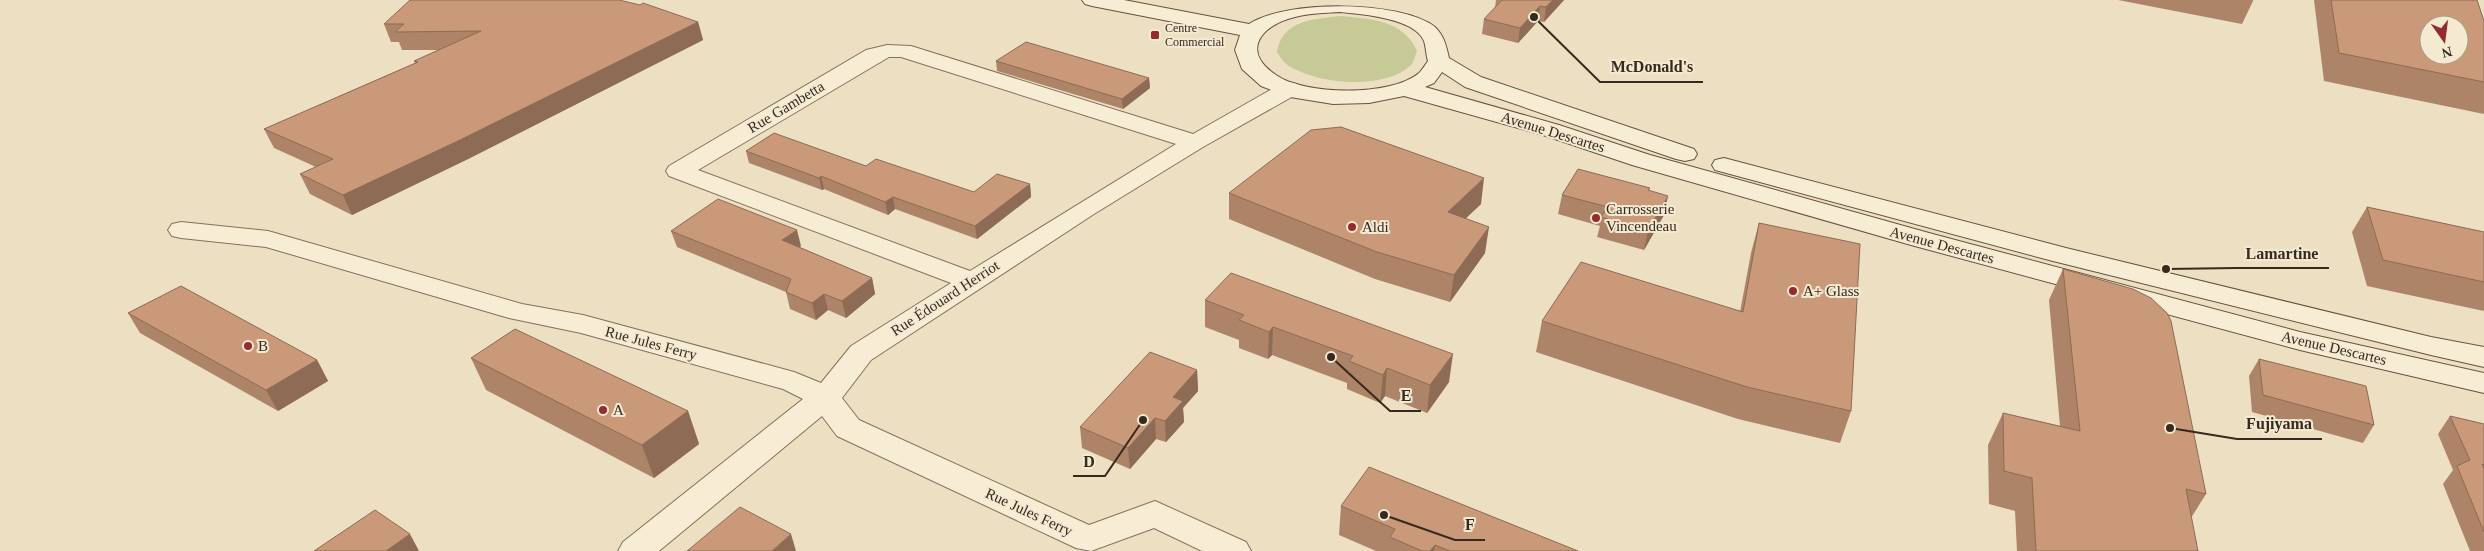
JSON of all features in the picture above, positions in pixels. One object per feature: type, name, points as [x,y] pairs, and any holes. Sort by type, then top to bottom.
[{"type":"street","points":[[1092,0],[1253,31]]},
{"type":"street","points":[[1340,6],[1363,8],[1399,16],[1415,23],[1431,36],[1440,50],[1439,62],[1433,72],[1422,81],[1405,89],[1380,96],[1352,98],[1323,97],[1289,89],[1268,80],[1253,68],[1246,56],[1246,43],[1253,31],[1263,23],[1296,11],[1340,6]]},
{"type":"street","name":"Rue Gambetta","points":[[971,281],[678,171],[874,55],[887,51],[903,51],[1195,142]]},
{"type":"street","name":"Avenue Descartes","points":[[1439,62],[1473,82],[1686,154],[2059,254],[2484,357]]},
{"type":"street","name":"Rue Édouard Herriot","points":[[635,551],[825,398],[861,353],[971,281],[1195,142],[1289,89]]},
{"type":"street","name":"Avenue Descartes","points":[[1405,89],[1551,130],[1641,160],[1930,242],[2300,341],[2484,383]]},
{"type":"street","name":"Rue Jules Ferry","points":[[181,230],[268,239],[519,312],[583,324],[794,382],[825,398],[848,428],[1088,545],[1155,514],[1234,551]]},
{"type":"green space","points":[[1341,16],[1375,20],[1395,27],[1404,33],[1417,51],[1412,64],[1399,73],[1385,79],[1351,82],[1316,77],[1287,65],[1282,60],[1277,52],[1280,41],[1292,27],[1310,20]]},
{"type":"building","points":[[410,0],[619,0],[640,5],[643,3],[698,22],[460,140],[343,195],[300,174],[333,159],[264,129],[418,62],[414,61],[481,31],[395,32],[404,24],[384,24]]},
{"type":"building","points":[[1502,0],[1553,0],[1546,7],[1540,6],[1520,28],[1484,19]]},
{"type":"building","points":[[2331,0],[2477,0],[2484,21],[2484,82],[2339,53]]},
{"type":"building","points":[[1026,42],[1149,78],[1122,99],[996,61]]},
{"type":"building","name":"Aldi","points":[[1341,127],[1484,178],[1448,212],[1489,227],[1454,275],[1377,252],[1229,193],[1311,130]]},
{"type":"building","points":[[774,133],[866,166],[876,159],[974,192],[997,174],[1030,184],[975,226],[893,197],[885,202],[821,176],[819,178],[746,151]]},
{"type":"building","points":[[1578,169],[1650,188],[1648,190],[1668,196],[1648,231],[1601,217],[1608,207],[1562,195]]},
{"type":"building","points":[[718,199],[797,230],[782,240],[872,278],[842,301],[824,294],[812,303],[786,292],[791,279],[671,231]]},
{"type":"building","points":[[2367,207],[2484,232],[2484,282],[2383,260]]},
{"type":"building","points":[[1759,223],[1860,244],[1851,411],[1747,387],[1542,321],[1581,262],[1743,312]]},
{"type":"building","points":[[2063,269],[2133,289],[2151,298],[2167,313],[2171,321],[2206,494],[2186,489],[2198,551],[2036,551],[2032,478],[2004,471],[2003,413],[2080,431]]},
{"type":"building","points":[[1231,273],[1453,354],[1430,385],[1387,368],[1383,375],[1349,361],[1353,356],[1273,327],[1269,332],[1239,320],[1244,315],[1205,300]]},
{"type":"building","points":[[181,286],[317,360],[266,390],[128,313]]},
{"type":"building","points":[[515,329],[688,411],[642,445],[471,358]]},
{"type":"building","points":[[1150,352],[1197,370],[1173,397],[1183,401],[1165,421],[1155,418],[1128,448],[1080,427]]},
{"type":"building","points":[[2259,359],[2366,386],[2374,425],[2263,395]]},
{"type":"building","points":[[2450,416],[2484,424],[2484,465],[2482,464],[2484,469],[2484,532],[2457,466],[2470,460]]},
{"type":"building","points":[[1369,467],[1578,551],[1450,551],[1435,545],[1430,551],[1422,551],[1390,537],[1395,529],[1341,506]]},
{"type":"building","points":[[740,507],[791,534],[772,551],[687,551]]},
{"type":"building","points":[[375,510],[410,534],[386,551],[314,551]]},
{"type":"place","name":"McDonald's","points":[[1534,17]]},
{"type":"place","name":"Centre Commercial","points":[[1155,35]]},
{"type":"place","name":"Carrosserie Vincendeau","points":[[1596,218]]},
{"type":"place","name":"Aldi","points":[[1352,227]]},
{"type":"place","name":"Lamartine","points":[[2166,269]]},
{"type":"place","name":"A+ Glass","points":[[1793,291]]},
{"type":"place","name":"B","points":[[248,346]]},
{"type":"place","name":"E","points":[[1331,357]]},
{"type":"place","name":"A","points":[[603,410]]},
{"type":"place","name":"D","points":[[1143,420]]},
{"type":"place","name":"Fujiyama","points":[[2170,428]]},
{"type":"place","name":"F","points":[[1384,515]]}]
